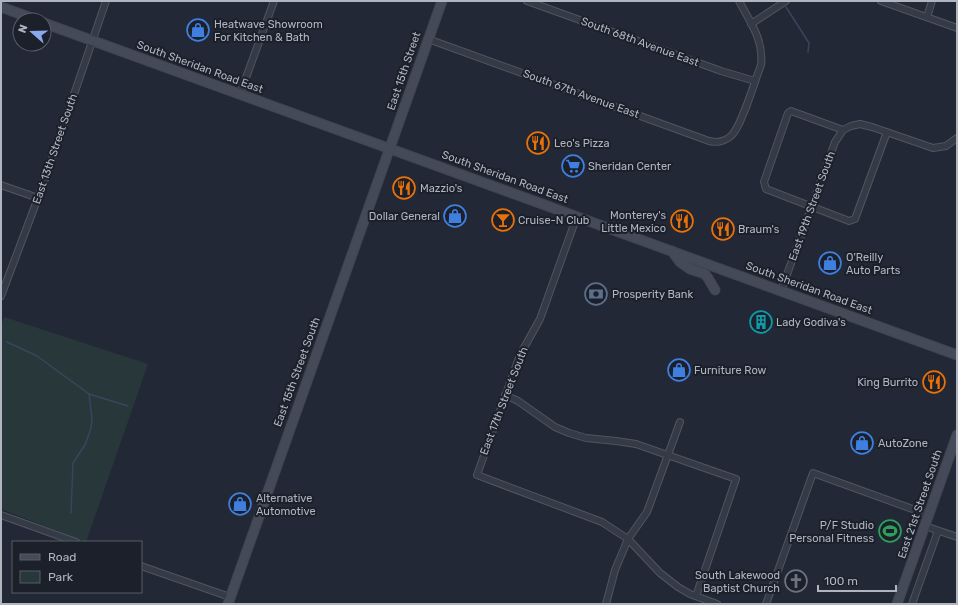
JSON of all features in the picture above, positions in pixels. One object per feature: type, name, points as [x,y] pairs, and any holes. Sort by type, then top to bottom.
[{"type":"main road","name":"East 15th Street","points":[[390,148],[442,1]]},
{"type":"main road","points":[[1,7],[15,12]]},
{"type":"main road","name":"South Sheridan Road East","points":[[52,26],[957,355]]},
{"type":"main road","name":"East 15th Street South","points":[[229,600],[390,148]]},
{"type":"main road","points":[[672,251],[680,262],[690,269],[705,274],[714,290]]},
{"type":"main road","name":"East 21st Street South","points":[[897,604],[957,435]]},
{"type":"street","name":"East 13th Street South","points":[[1,296],[38,198],[106,1]]},
{"type":"street","points":[[240,94],[274,1]]},
{"type":"street","name":"South 68th Avenue East","points":[[526,1],[720,71],[755,81]]},
{"type":"street","points":[[739,1],[758,35],[762,55],[761,65],[755,81]]},
{"type":"street","points":[[751,24],[786,1]]},
{"type":"street","points":[[881,1],[957,28]]},
{"type":"street","points":[[927,17],[932,1]]},
{"type":"street","name":"South 67th Avenue East","points":[[428,39],[709,141],[723,141],[733,135],[739,125],[755,81]]},
{"type":"street","points":[[844,130],[793,111],[788,113],[764,182],[766,189],[849,221],[855,219],[887,132],[933,148],[946,146],[957,138]]},
{"type":"street","name":"East 19th Street South","points":[[782,291],[835,142],[844,130],[851,126],[865,125],[887,132]]},
{"type":"street","points":[[1,185],[38,198]]},
{"type":"street","name":"East 17th Street South","points":[[577,216],[540,319],[520,355],[477,476],[590,516],[610,526],[628,539]]},
{"type":"street","points":[[505,395],[518,401],[555,426],[569,433],[586,438],[636,444],[736,479],[696,596]]},
{"type":"street","points":[[606,604],[615,570],[628,539],[647,512],[680,422]]},
{"type":"street","points":[[766,604],[812,473],[928,516]]},
{"type":"street","points":[[1,515],[73,541]]},
{"type":"street","points":[[925,526],[957,538]]},
{"type":"street","points":[[912,604],[938,531]]},
{"type":"street","points":[[628,539],[660,573],[678,587],[717,604]]},
{"type":"street","points":[[142,566],[229,600]]},
{"type":"green space","points":[[4,317],[148,364],[86,541],[1,509],[1,326]]},
{"type":"waterway","points":[[786,7],[809,43],[808,52]]},
{"type":"waterway","points":[[7,342],[37,356],[89,394],[128,406]]},
{"type":"waterway","points":[[71,513],[73,463],[85,445],[91,428],[92,419],[89,394]]},
{"type":"place","name":"Heatwave Showroom For Kitchen & Bath","points":[[198,30]]},
{"type":"place","name":"Leo's Pizza","points":[[538,143]]},
{"type":"place","name":"Sheridan Center","points":[[573,166]]},
{"type":"place","name":"Mazzio's","points":[[404,188]]},
{"type":"place","name":"Dollar General","points":[[455,216]]},
{"type":"place","name":"Cruise-N Club","points":[[503,220]]},
{"type":"place","name":"Monterey's Little Mexico","points":[[682,221]]},
{"type":"place","name":"Braum's","points":[[723,229]]},
{"type":"place","name":"O'Reilly Auto Parts","points":[[830,263]]},
{"type":"place","name":"Prosperity Bank","points":[[596,294]]},
{"type":"place","name":"Lady Godiva's","points":[[761,322]]},
{"type":"place","name":"Furniture Row","points":[[679,370]]},
{"type":"place","name":"King Burrito","points":[[934,382]]},
{"type":"place","name":"AutoZone","points":[[862,443]]},
{"type":"place","name":"Alternative Automotive","points":[[240,504]]},
{"type":"place","name":"P/F Studio Personal Fitness","points":[[890,531]]},
{"type":"place","name":"South Lakewood Baptist Church","points":[[796,581]]}]
